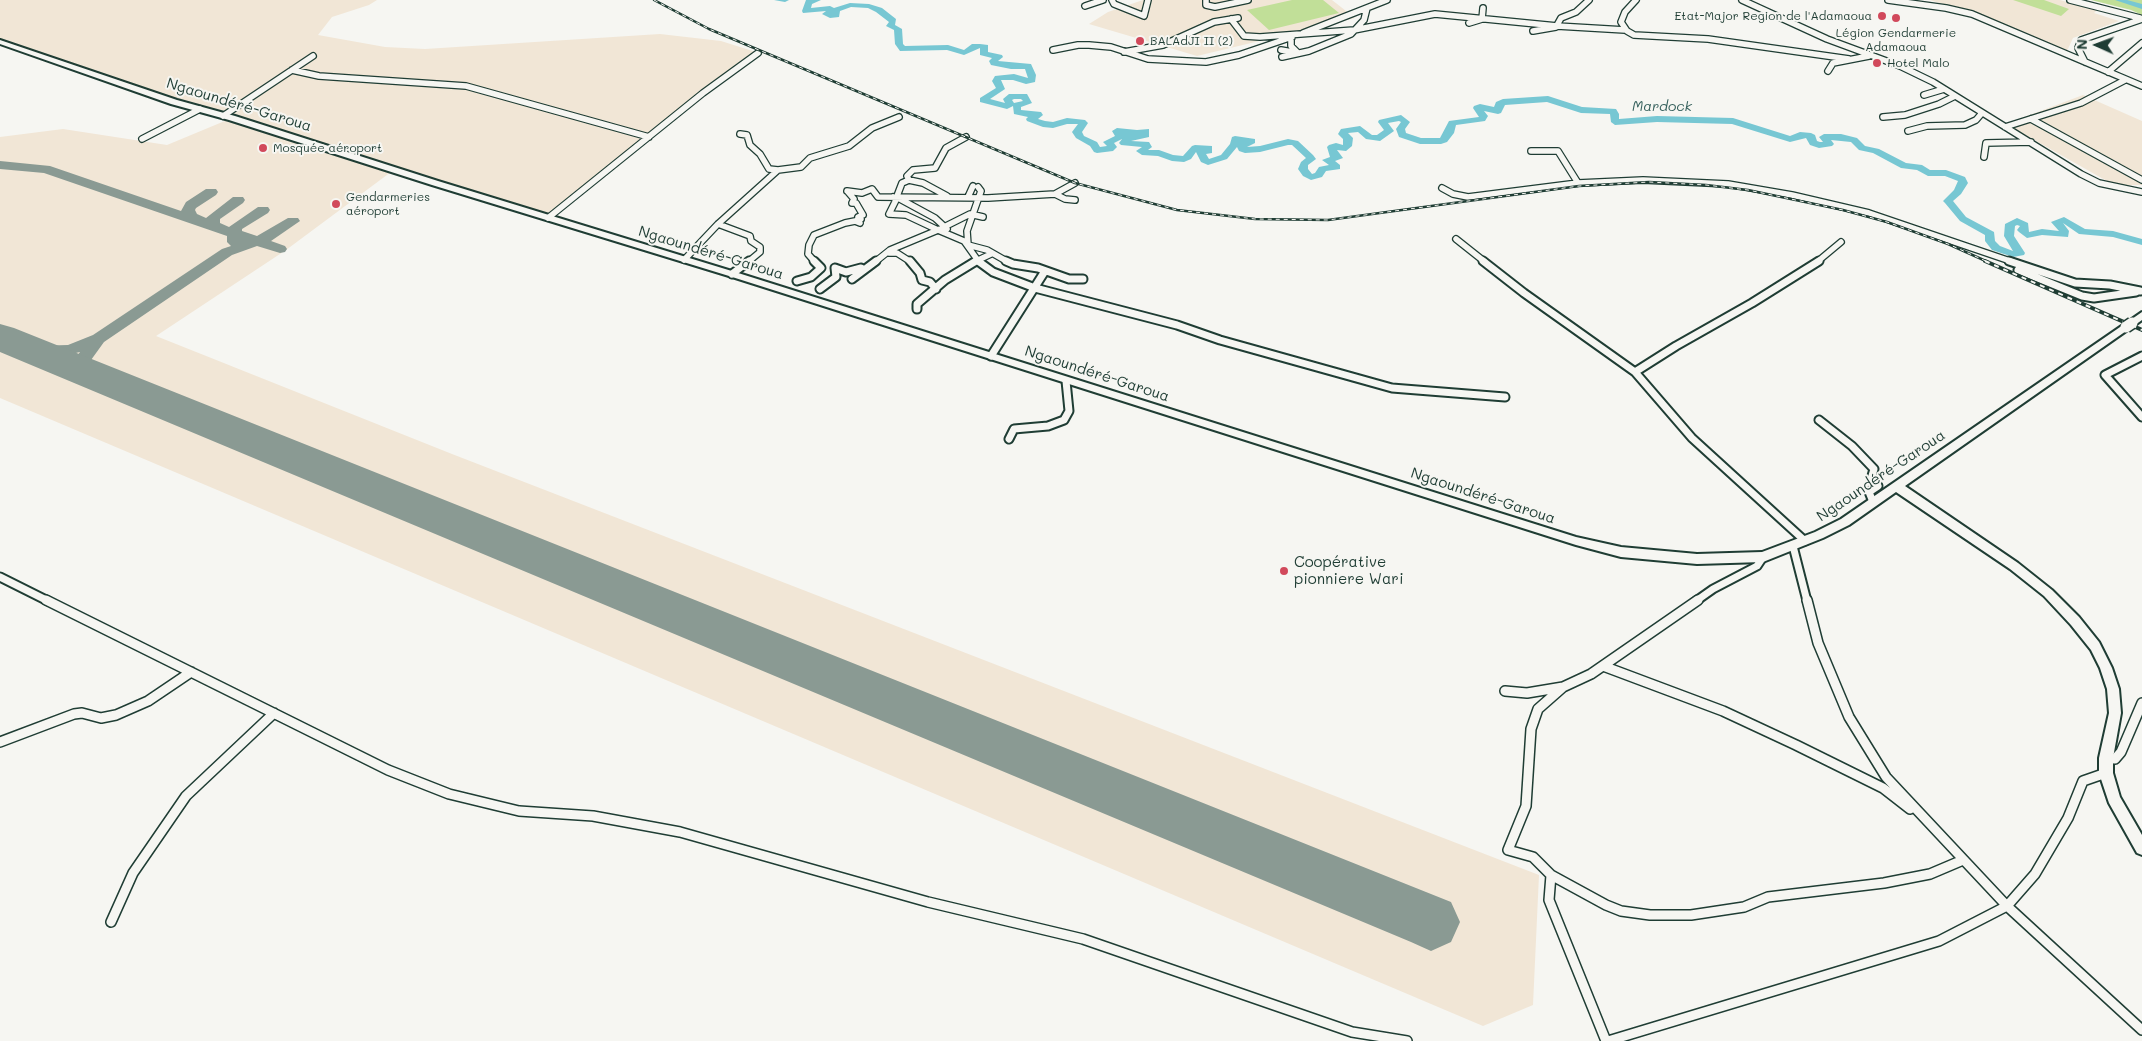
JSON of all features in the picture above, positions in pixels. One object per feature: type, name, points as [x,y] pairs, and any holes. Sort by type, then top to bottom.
[{"type":"highway","name":"Ngaoundéré-Garoua","points":[[0,42],[222,116],[732,274],[1576,541],[1621,552],[1697,559],[1763,557],[1805,541],[1845,522],[2142,315]]},
{"type":"highway","points":[[1896,486],[2014,566],[2048,593],[2095,646],[2106,668],[2112,689],[2115,713],[2106,758],[2106,773],[2114,798],[2142,848]]},
{"type":"street","points":[[1085,6],[1096,4],[1103,0]]},
{"type":"street","points":[[1112,0],[1114,4],[1144,16],[1148,0]]},
{"type":"street","points":[[1206,0],[1206,5],[1215,7],[1248,0]]},
{"type":"street","points":[[1054,50],[1078,45],[1111,48],[1148,59],[1206,62],[1239,55],[1292,38],[1387,0]]},
{"type":"street","points":[[1557,26],[1561,18],[1576,12],[1589,0]]},
{"type":"street","points":[[1625,30],[1621,22],[1622,18],[1636,0]]},
{"type":"street","points":[[1742,0],[1827,39],[1900,66],[1944,89],[2081,174],[2099,183],[2142,192]]},
{"type":"street","points":[[1888,0],[1946,8],[1972,14],[2142,86]]},
{"type":"street","points":[[1922,0],[1946,8]]},
{"type":"street","points":[[2070,0],[2142,18]]},
{"type":"street","points":[[1282,57],[1309,51],[1344,37],[1364,20],[1367,8]]},
{"type":"street","points":[[1469,24],[1479,21],[1482,17],[1482,8]]},
{"type":"street","points":[[1231,19],[1244,36],[1274,37],[1354,30],[1435,14],[1482,17],[1557,26],[1625,30],[1634,35],[1644,37],[1708,39],[1849,59]]},
{"type":"street","points":[[1124,52],[1177,40],[1214,22],[1238,18]]},
{"type":"street","points":[[2085,62],[2078,48],[2081,40],[2142,18]]},
{"type":"street","points":[[1534,31],[1557,26]]},
{"type":"street","points":[[1292,38],[1291,46],[1298,53]]},
{"type":"street","points":[[2108,72],[2142,44]]},
{"type":"street","points":[[1281,50],[1298,53]]},
{"type":"street","points":[[548,218],[703,93],[758,53]]},
{"type":"street","points":[[222,116],[313,56]]},
{"type":"street","points":[[1828,71],[1833,63],[1871,56]]},
{"type":"street","points":[[292,70],[319,76],[466,86],[649,137]]},
{"type":"street","points":[[2005,127],[2081,102],[2126,80]]},
{"type":"street","points":[[1924,95],[1944,89]]},
{"type":"street","points":[[1883,117],[1905,115],[1926,106],[1939,104],[1955,96]]},
{"type":"street","points":[[142,139],[200,109]]},
{"type":"street","points":[[1908,131],[1927,126],[1965,125],[1976,120],[1982,113]]},
{"type":"street","points":[[740,134],[747,135],[750,146],[760,154],[769,168],[778,170],[802,167],[810,158],[849,146],[872,128],[899,117]]},
{"type":"street","points":[[2030,119],[2142,180]]},
{"type":"street","points":[[909,180],[907,179],[909,173],[918,169],[935,168],[946,148],[966,136]]},
{"type":"street","points":[[1984,158],[1986,143],[2031,142]]},
{"type":"street","points":[[1531,151],[1558,151],[1578,182]]},
{"type":"street","points":[[684,260],[718,224],[778,170]]},
{"type":"street","points":[[951,197],[940,194],[923,183],[909,180],[902,183],[890,214],[906,215],[956,237]]},
{"type":"street","points":[[1442,188],[1460,197],[1474,197],[1578,182],[1643,180],[1698,182],[1766,190],[1868,213],[1980,252],[2075,282],[2141,290]]},
{"type":"street","points":[[797,281],[811,277],[821,268],[808,254],[809,245],[814,235],[845,223],[855,221],[860,223],[858,220],[862,219],[858,217],[863,215],[856,203],[852,203],[854,199],[848,191],[862,192],[872,190],[878,197],[979,198],[1055,194],[1075,183]]},
{"type":"street","points":[[968,197],[976,186],[981,191],[967,231],[968,245],[977,260],[993,272],[1035,288],[1177,325],[1220,340],[1392,388],[1505,397]]},
{"type":"street","points":[[1055,194],[1063,199],[1075,200]]},
{"type":"street","points":[[895,197],[905,200],[934,218],[968,245],[987,250],[991,254],[1013,264],[1073,280],[1083,279]]},
{"type":"street","points":[[852,279],[886,253],[945,227],[960,218],[972,214],[983,217]]},
{"type":"street","points":[[718,224],[750,236],[751,241],[760,247],[760,252],[732,274]]},
{"type":"street","points":[[812,228],[814,235]]},
{"type":"street","points":[[1456,239],[1524,293],[1635,372],[1692,438],[1805,541]]},
{"type":"street","points":[[1635,372],[1676,346],[1752,304],[1818,260],[1841,242]]},
{"type":"street","points":[[1980,252],[2082,296],[2094,298],[2141,290]]},
{"type":"street","points":[[886,253],[897,253],[910,260],[920,273],[922,280],[930,282],[936,289]]},
{"type":"street","points":[[917,309],[917,304],[922,298],[936,289],[948,277],[991,254]]},
{"type":"street","points":[[820,289],[836,276],[835,268],[846,272],[861,268],[864,270]]},
{"type":"street","points":[[991,356],[1045,271]]},
{"type":"street","points":[[2142,356],[2105,375],[2142,417]]},
{"type":"street","points":[[1009,439],[1014,429],[1048,426],[1064,420],[1069,411],[1066,381]]},
{"type":"street","points":[[1819,420],[1852,446],[1874,470],[1871,479],[1878,486],[1869,492],[1873,502]]},
{"type":"street","points":[[1793,546],[1818,643],[1849,717],[1886,777],[2007,906],[2142,1030]]},
{"type":"street","points":[[1763,557],[1757,566],[1713,589],[1591,674],[1563,687],[1538,709],[1531,729],[1526,806],[1508,850],[1533,857],[1551,875],[1606,905],[1621,911],[1650,915],[1691,915],[1744,907],[1768,897],[1884,883],[1930,874],[1963,860]]},
{"type":"street","points":[[0,577],[388,770],[450,794],[520,810],[593,816],[680,832],[928,902],[1083,939],[1352,1032],[1407,1041]]},
{"type":"street","points":[[1603,666],[1723,711],[1796,745],[1883,788],[1927,822]]},
{"type":"street","points":[[0,742],[52,724],[74,714],[82,713],[101,718],[116,715],[148,701],[191,672]]},
{"type":"street","points":[[1505,691],[1527,692],[1563,687]]},
{"type":"street","points":[[2106,758],[2115,759],[2121,752],[2142,702]]},
{"type":"street","points":[[111,922],[133,873],[186,796],[274,713]]},
{"type":"street","points":[[1551,875],[1549,900],[1607,1041],[1939,941],[2007,906],[2035,874],[2068,818],[2084,781],[2106,773]]},
{"type":"shaded area","points":[[0,0],[377,0],[369,5],[332,17],[318,35],[385,47],[425,49],[660,34],[721,41],[759,53],[548,218],[395,169],[286,250],[156,336],[452,454],[1539,875],[1533,1005],[1483,1026],[0,398],[0,137],[63,129],[167,145],[232,118],[0,41]]},
{"type":"shaded area","points":[[1143,0],[1332,0],[1355,18],[1197,56],[1089,24],[1108,12]]},
{"type":"shaded area","points":[[1930,0],[2060,0],[2097,10],[2094,13],[2119,21],[2073,38],[2067,51],[1993,20]]},
{"type":"shaded area","points":[[2083,95],[2142,121],[2142,185],[2114,185],[2006,124]]},
{"type":"green space","points":[[1292,0],[1323,0],[1339,13],[1269,30],[1247,10]]},
{"type":"green space","points":[[2013,0],[2044,0],[2069,9],[2061,16]]},
{"type":"green space","points":[[2091,0],[2142,0],[2142,15],[2131,10]]},
{"type":"waterway","name":"Mardock","points":[[778,0],[785,0]]},
{"type":"waterway","name":"Mardock","points":[[817,0],[809,2],[806,11],[830,8],[830,12],[826,14],[830,16],[836,15],[836,10],[850,5],[869,6],[879,10],[893,21],[890,26],[898,29],[899,44],[903,49],[948,47],[964,53],[972,50],[975,46],[980,46],[985,47],[983,53],[999,57],[993,61],[994,63],[1028,66],[1032,80],[1026,81],[1014,77],[998,78],[996,81],[1001,89],[983,100],[1007,106],[1010,104],[1007,99],[1012,96],[1024,96],[1028,103],[1017,105],[1017,112],[1038,114],[1030,119],[1043,124],[1053,125],[1067,121],[1082,122],[1084,123],[1077,132],[1081,138],[1094,144],[1097,150],[1110,149],[1112,147],[1108,142],[1120,137],[1117,131],[1137,133],[1146,131],[1146,135],[1129,137],[1124,143],[1146,144],[1147,147],[1141,151],[1145,153],[1159,153],[1172,158],[1184,159],[1195,148],[1209,148],[1209,151],[1201,152],[1204,160],[1208,162],[1224,157],[1235,144],[1235,139],[1252,141],[1242,145],[1242,149],[1245,150],[1260,149],[1288,142],[1295,143],[1310,157],[1311,159],[1304,164],[1303,169],[1311,177],[1319,175],[1322,169],[1337,167],[1327,160],[1338,158],[1334,155],[1332,147],[1336,146],[1343,149],[1347,146],[1348,138],[1343,134],[1344,131],[1360,129],[1369,137],[1380,138],[1381,135],[1389,131],[1382,122],[1401,118],[1406,122],[1400,129],[1402,135],[1420,141],[1441,141],[1449,133],[1452,123],[1482,119],[1484,116],[1477,108],[1498,111],[1499,104],[1503,102],[1548,99],[1581,110],[1613,111],[1615,122],[1657,119],[1733,121],[1790,139],[1800,135],[1808,135],[1812,137],[1813,143],[1819,145],[1829,144],[1824,137],[1841,137],[1854,140],[1862,148],[1876,151],[1904,166],[1919,167],[1928,173],[1946,173],[1962,179],[1963,183],[1958,192],[1948,201],[1963,219],[1990,234],[1990,241],[1996,248],[2013,254],[2020,253],[2009,236],[2010,224],[2017,221],[2025,225],[2025,228],[2022,230],[2027,235],[2042,232],[2064,235],[2064,231],[2056,222],[2064,220],[2083,232],[2113,234],[2142,242]]},
{"type":"waterway","points":[[2119,0],[2142,7]]},
{"type":"taxiway","points":[[0,165],[45,169],[234,233]]},
{"type":"taxiway","points":[[200,219],[191,218],[188,210],[191,205],[211,192]]},
{"type":"taxiway","points":[[221,228],[213,225],[213,218],[238,200]]},
{"type":"taxiway","points":[[234,233],[236,227],[263,210]]},
{"type":"taxiway","points":[[257,241],[269,237],[293,221]]},
{"type":"taxiway","points":[[234,233],[257,241]]},
{"type":"taxiway","points":[[234,233],[234,242]]},
{"type":"taxiway","points":[[93,375],[84,368],[83,359],[99,338],[227,252],[257,241]]},
{"type":"taxiway","points":[[257,241],[280,249]]},
{"type":"taxiway","points":[[33,351],[59,352],[71,350],[96,339]]},
{"type":"runway","points":[[0,337],[1431,922]]},
{"type":"railway","points":[[654,0],[709,29],[1075,183],[1177,210],[1255,219],[1328,220],[1579,186],[1649,182],[1706,185],[1748,190],[1843,210],[1887,222],[1948,244],[1988,262]]},
{"type":"railway","points":[[1985,261],[2142,330]]},
{"type":"place","name":"Etat-Major Region de l'Adamaoua","points":[[1882,16]]},
{"type":"place","name":"Légion Gendarmerie Adamaoua","points":[[1896,18]]},
{"type":"place","name":"BALAdJI II (2)","points":[[1140,41]]},
{"type":"place","name":"Hotel Malo","points":[[1877,63]]},
{"type":"place","name":"Mosquée aéroport","points":[[263,148]]},
{"type":"place","name":"Gendarmeries aéroport","points":[[336,204]]},
{"type":"place","name":"Coopérative pionniere Wari","points":[[1284,571]]}]
